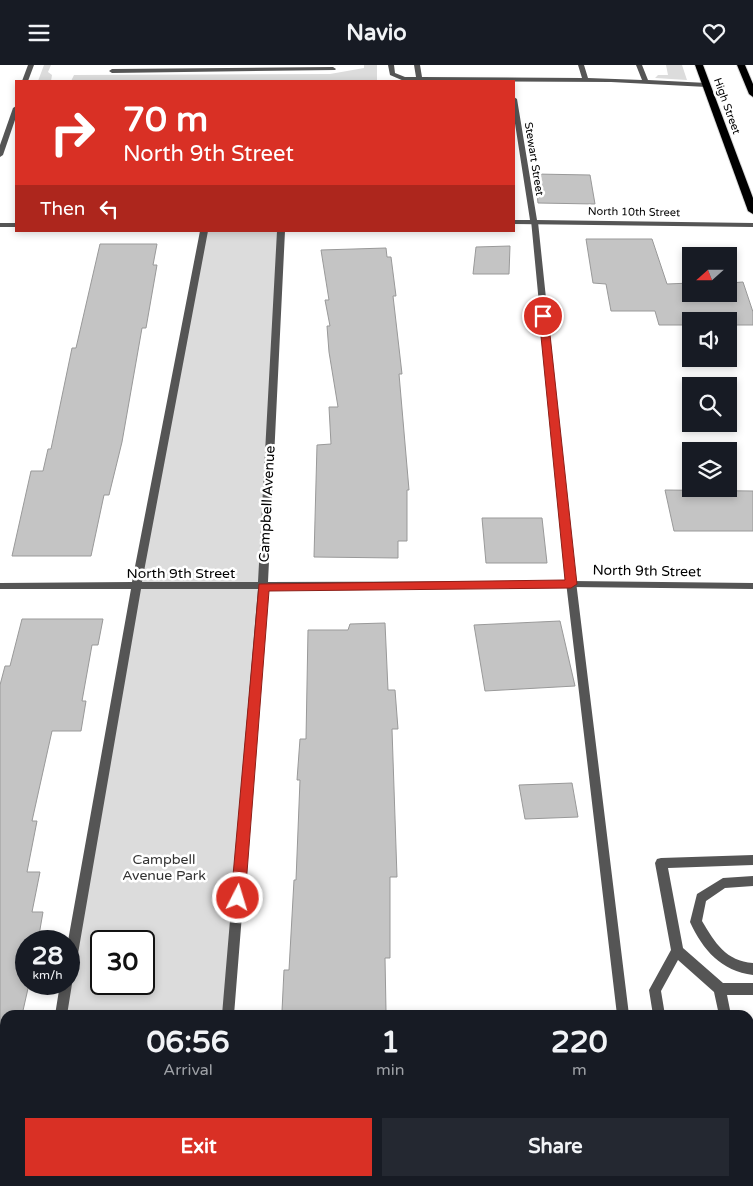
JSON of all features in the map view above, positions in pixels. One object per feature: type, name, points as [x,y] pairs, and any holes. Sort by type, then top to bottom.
[{"type":"highway","name":"High Street","points":[[699,65],[750,195],[753,211]]},
{"type":"highway","name":"High Street","points":[[741,65],[753,94]]},
{"type":"street","points":[[26,80],[31,65]]},
{"type":"street","points":[[391,65],[392,74],[397,78],[464,80]]},
{"type":"street","points":[[418,65],[418,79]]},
{"type":"street","points":[[581,65],[586,80]]},
{"type":"street","points":[[639,65],[646,83]]},
{"type":"street","points":[[112,71],[333,69]]},
{"type":"street","points":[[515,81],[586,80],[706,85]]},
{"type":"street","name":"Stewart Street","points":[[515,105],[534,222],[571,584],[622,1010]]},
{"type":"street","points":[[0,155],[15,111]]},
{"type":"street","name":"North 10th Street","points":[[515,222],[753,225]]},
{"type":"street","points":[[0,225],[15,225]]},
{"type":"street","points":[[76,930],[136,587],[204,232]]},
{"type":"street","name":"Campbell Avenue","points":[[228,1010],[263,587],[281,232]]},
{"type":"street","name":"North 9th Street","points":[[0,586],[263,587],[571,584],[753,586]]},
{"type":"street","points":[[724,1010],[720,989],[677,951],[661,863],[753,860]]},
{"type":"street","points":[[753,881],[723,883],[701,898],[696,922],[712,951],[741,969],[753,969]]},
{"type":"street","points":[[658,1010],[655,990],[677,951]]},
{"type":"street","points":[[720,989],[753,989]]},
{"type":"street","points":[[62,1010],[64,995]]},
{"type":"green space","points":[[44,65],[51,65],[48,72],[52,75],[51,80],[38,80]]},
{"type":"green space","points":[[364,65],[377,65],[377,80],[72,80],[74,75],[330,74],[364,68]]},
{"type":"green space","points":[[666,65],[682,65],[687,80],[655,78],[658,75],[668,75]]},
{"type":"green space","name":"Campbell Avenue Park","points":[[204,232],[281,232],[263,587],[228,1010],[62,1010],[64,995],[80,995],[80,930],[76,930],[136,587]]},
{"type":"building","points":[[535,174],[590,175],[595,204],[538,203]]},
{"type":"building","points":[[586,239],[652,239],[667,284],[682,283],[682,303],[738,303],[738,282],[743,282],[753,312],[753,325],[737,325],[737,312],[682,312],[682,325],[659,325],[655,311],[611,311],[606,284],[593,283]]},
{"type":"building","points":[[100,244],[157,244],[153,265],[157,265],[146,328],[142,328],[122,442],[109,495],[104,495],[91,556],[12,556],[31,471],[43,471],[48,449],[51,449],[72,348],[76,348]]},
{"type":"building","points":[[510,246],[509,274],[473,274],[476,247]]},
{"type":"building","points":[[386,248],[387,257],[391,257],[396,296],[393,296],[402,374],[399,374],[409,490],[407,490],[407,541],[398,541],[398,558],[314,557],[317,445],[331,444],[329,407],[338,407],[329,352],[327,326],[330,326],[325,300],[329,300],[321,250]]},
{"type":"building","points":[[665,490],[682,490],[682,497],[737,497],[737,491],[753,491],[753,531],[674,531]]},
{"type":"building","points":[[482,518],[542,518],[547,563],[486,563]]},
{"type":"building","points":[[22,619],[103,619],[98,645],[92,645],[82,701],[86,701],[81,731],[52,731],[32,821],[37,821],[27,872],[40,872],[32,912],[43,912],[40,930],[15,930],[15,995],[27,995],[23,1010],[0,1010],[0,685],[5,666],[10,666]]},
{"type":"building","points":[[560,621],[575,686],[485,691],[474,625]]},
{"type":"building","points":[[385,623],[388,690],[395,690],[398,729],[392,729],[397,877],[390,877],[390,958],[385,958],[386,1010],[282,1010],[284,970],[289,970],[294,880],[296,880],[300,780],[297,780],[300,739],[306,739],[308,630],[348,630],[350,624]]},
{"type":"building","points":[[572,783],[578,817],[525,819],[519,785]]},
{"type":"route","points":[[238,898],[263,587],[571,584],[543,316]]}]
